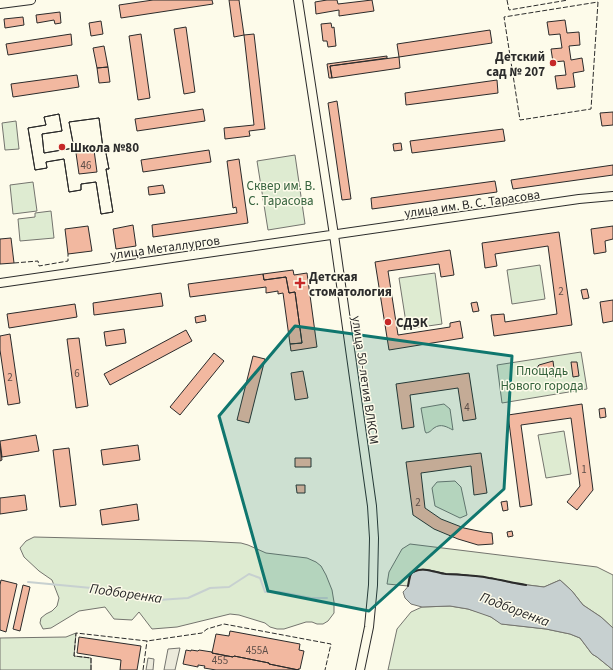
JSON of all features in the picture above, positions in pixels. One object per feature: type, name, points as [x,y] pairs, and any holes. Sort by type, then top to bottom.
[{"type":"main road","points":[[0,4],[30,0]]},
{"type":"main road","name":"улица 50-летия ВЛКСМ","points":[[298,0],[334,235],[371,498],[374,538],[374,566],[369,627],[360,670]]},
{"type":"main road","name":"улица им. В. С. Тарасова","points":[[334,235],[613,196]]},
{"type":"main road","name":"улица Металлургов","points":[[0,283],[334,235]]},
{"type":"highlighted area","points":[[295,326],[512,356],[504,489],[369,611],[268,591],[219,416]]},
{"type":"green space","points":[[16,121],[19,149],[5,150],[2,123]]},
{"type":"green space","name":"Сквер им. В. С. Тарасова","points":[[295,155],[305,224],[268,230],[257,161]]},
{"type":"green space","points":[[33,182],[37,211],[13,214],[10,185]]},
{"type":"green space","points":[[51,211],[54,238],[20,241],[18,219],[35,217],[35,213]]},
{"type":"green space","points":[[540,265],[545,299],[512,304],[507,270]]},
{"type":"green space","points":[[435,273],[442,324],[407,329],[399,278]]},
{"type":"green space","name":"Площадь Нового города","points":[[581,352],[587,389],[502,403],[497,365]]},
{"type":"green space","points":[[444,404],[450,409],[453,430],[444,426],[439,426],[426,433],[421,408]]},
{"type":"green space","points":[[564,431],[571,474],[546,478],[538,435]]},
{"type":"green space","points":[[455,481],[461,487],[467,515],[460,518],[435,506],[432,488],[437,482]]},
{"type":"green space","points":[[34,537],[241,543],[266,553],[307,558],[321,566],[326,575],[332,590],[334,613],[328,621],[323,624],[306,622],[284,629],[277,629],[270,627],[265,623],[239,615],[230,614],[177,627],[152,629],[139,612],[132,620],[114,619],[105,607],[79,611],[51,628],[43,629],[40,623],[41,618],[57,606],[59,598],[52,580],[39,571],[24,557],[20,548],[26,541]]},
{"type":"green space","points":[[410,544],[597,567],[613,575],[613,628],[601,617],[583,605],[572,591],[560,580],[544,587],[512,583],[491,578],[422,570],[414,571],[410,575],[408,586],[387,584],[389,572],[402,549]]},
{"type":"green space","points":[[450,606],[485,614],[502,624],[546,629],[570,634],[580,638],[592,654],[613,670],[388,670],[397,629],[411,612],[422,607]]},
{"type":"green space","points":[[76,633],[74,656],[91,658],[91,670],[0,670],[0,638],[66,637]]},
{"type":"shaded area","points":[[180,648],[175,670],[164,670],[168,649]]},
{"type":"shaded area","points":[[148,658],[154,659],[153,670],[146,670]]},
{"type":"water","points":[[422,570],[491,578],[512,583],[544,587],[560,580],[572,591],[583,605],[601,617],[613,628],[613,670],[592,654],[580,638],[570,634],[546,629],[501,624],[491,617],[468,609],[450,606],[422,607],[411,604],[405,598],[403,592],[408,586],[412,573]]},
{"type":"building","points":[[153,0],[212,0],[213,4],[121,18],[119,5]]},
{"type":"building","points":[[229,0],[239,0],[244,35],[234,37]]},
{"type":"building","points":[[337,0],[338,4],[372,0],[374,11],[339,16],[339,10],[316,14],[315,2]]},
{"type":"building","points":[[60,12],[61,23],[55,24],[54,20],[37,23],[36,15]]},
{"type":"building","points":[[23,17],[24,25],[5,28],[4,19]]},
{"type":"building","points":[[565,20],[567,33],[579,32],[580,45],[569,46],[571,60],[582,58],[584,71],[573,73],[575,87],[557,89],[555,76],[566,75],[564,61],[553,62],[551,49],[562,48],[560,34],[549,35],[547,22]]},
{"type":"building","points":[[101,21],[103,34],[91,36],[89,23]]},
{"type":"building","points":[[331,23],[332,28],[334,27],[336,46],[328,47],[327,41],[323,41],[321,24]]},
{"type":"building","points":[[186,27],[195,92],[184,94],[174,29]]},
{"type":"building","points":[[490,30],[492,43],[399,57],[397,44]]},
{"type":"building","points":[[71,34],[72,45],[8,55],[6,44]]},
{"type":"building","points":[[141,34],[150,98],[138,100],[129,36]]},
{"type":"building","points":[[254,34],[265,129],[249,131],[250,136],[225,139],[224,128],[254,125],[244,35]]},
{"type":"building","points":[[104,46],[108,67],[97,68],[93,48]]},
{"type":"building","points":[[387,56],[387,58],[330,66],[332,78],[329,78],[327,64]]},
{"type":"building","points":[[399,57],[400,68],[332,78],[330,66]]},
{"type":"building","points":[[108,67],[110,82],[99,83],[97,68]]},
{"type":"building","points":[[77,75],[79,87],[13,97],[11,84]]},
{"type":"building","points":[[497,80],[498,93],[406,105],[405,93]]},
{"type":"building","points":[[337,101],[351,199],[342,200],[328,103]]},
{"type":"building","points":[[203,109],[205,121],[137,131],[135,119]]},
{"type":"building","points":[[613,112],[613,125],[602,126],[600,113]]},
{"type":"building","points":[[59,114],[62,131],[42,134],[44,153],[74,148],[69,122],[99,118],[103,148],[105,148],[109,169],[106,169],[113,212],[101,214],[96,182],[81,184],[81,190],[69,192],[64,159],[46,162],[47,168],[35,170],[28,128],[46,125],[44,117]],"holes":[[[94,150],[97,172],[79,174],[76,153]]]},
{"type":"building","points":[[59,114],[62,131],[42,134],[44,153],[74,148],[69,122],[99,118],[103,148],[105,148],[109,169],[106,169],[113,212],[101,214],[96,182],[81,184],[81,190],[69,192],[64,159],[46,162],[47,168],[35,170],[28,128],[46,125],[44,117]]},
{"type":"building","points":[[503,129],[505,141],[412,153],[410,141]]},
{"type":"building","points":[[401,143],[402,150],[394,151],[393,144]]},
{"type":"building","points":[[209,150],[211,162],[143,172],[141,160]]},
{"type":"building","points":[[239,159],[248,223],[153,237],[152,225],[237,213],[236,207],[233,208],[227,161]]},
{"type":"building","points":[[613,165],[613,175],[513,189],[511,180]]},
{"type":"building","points":[[495,181],[497,192],[372,209],[371,198]]},
{"type":"building","points":[[163,185],[165,193],[149,195],[148,187]]},
{"type":"building","points":[[133,225],[136,246],[116,249],[113,229]]},
{"type":"building","points":[[88,226],[92,251],[68,254],[65,229]]},
{"type":"building","points":[[613,226],[613,239],[605,241],[606,252],[594,254],[591,229]]},
{"type":"building","points":[[559,232],[572,325],[494,336],[491,315],[504,314],[505,322],[557,314],[548,246],[495,254],[497,266],[485,268],[482,243]]},
{"type":"building","points":[[11,238],[14,263],[0,264],[0,239]]},
{"type":"building","points":[[450,250],[454,275],[441,277],[439,264],[388,271],[398,335],[450,327],[450,323],[460,321],[463,338],[389,350],[375,262]]},
{"type":"building","points":[[293,270],[294,275],[307,273],[317,347],[291,351],[290,344],[302,343],[295,292],[289,293],[286,277],[264,280],[263,274]]},
{"type":"building","points":[[263,274],[264,280],[286,277],[289,293],[295,292],[302,343],[290,344],[283,293],[278,294],[278,291],[266,293],[266,287],[190,297],[188,284]]},
{"type":"building","points":[[587,289],[589,298],[583,299],[581,290]]},
{"type":"building","points":[[161,293],[163,306],[94,315],[93,303]]},
{"type":"building","points":[[613,300],[613,321],[603,323],[600,302]]},
{"type":"building","points":[[477,302],[479,311],[473,312],[471,303]]},
{"type":"building","points":[[75,304],[77,317],[9,328],[7,314]]},
{"type":"building","points":[[205,315],[206,321],[196,323],[195,317]]},
{"type":"building","points":[[124,329],[126,343],[106,346],[104,332]]},
{"type":"building","points":[[186,330],[192,341],[110,385],[104,374]]},
{"type":"building","points":[[10,334],[20,403],[8,405],[0,350],[0,336]]},
{"type":"building","points":[[79,338],[88,406],[76,408],[67,339]]},
{"type":"building","points":[[214,353],[224,361],[180,415],[170,407]]},
{"type":"building","points":[[253,356],[265,359],[249,423],[237,420]]},
{"type":"building","points":[[553,361],[555,377],[538,370],[539,365]]},
{"type":"building","points":[[571,362],[577,362],[579,376],[573,377]]},
{"type":"building","points":[[303,371],[308,398],[295,400],[291,373]]},
{"type":"building","points":[[469,373],[476,419],[463,421],[458,388],[410,395],[414,427],[402,429],[396,384]]},
{"type":"building","points":[[582,404],[593,490],[577,510],[567,502],[580,486],[571,418],[521,425],[532,505],[520,507],[508,415]]},
{"type":"building","points":[[605,408],[606,417],[600,418],[599,409]]},
{"type":"building","points":[[36,435],[39,451],[2,457],[0,441]]},
{"type":"building","points":[[138,445],[140,460],[103,465],[101,450]]},
{"type":"building","points":[[0,446],[2,460],[0,461]]},
{"type":"building","points":[[69,448],[76,505],[60,507],[53,450]]},
{"type":"building","points":[[481,453],[487,493],[474,495],[471,466],[421,473],[425,508],[441,519],[464,528],[492,533],[493,544],[478,545],[434,529],[413,515],[406,462]]},
{"type":"building","points":[[295,458],[311,458],[311,467],[295,467]]},
{"type":"building","points":[[296,485],[305,485],[305,493],[297,493]]},
{"type":"building","points":[[25,495],[27,510],[0,514],[0,498]]},
{"type":"building","points":[[507,501],[508,510],[503,511],[501,502]]},
{"type":"building","points":[[137,504],[139,520],[102,525],[100,510]]},
{"type":"building","points":[[512,531],[513,536],[508,537],[507,532]]},
{"type":"building","points":[[1,580],[17,584],[6,632],[0,630]]},
{"type":"building","points":[[23,585],[30,587],[20,631],[13,629]]},
{"type":"building","points":[[230,631],[300,644],[299,650],[304,651],[300,669],[298,670],[234,656],[212,653],[216,634],[229,636]]},
{"type":"building","points":[[79,637],[141,646],[137,670],[120,670],[121,660],[77,653]]},
{"type":"building","points":[[186,650],[212,652],[299,670],[216,670],[204,668],[205,666],[198,665],[198,667],[183,664]]},
{"type":"waterway","name":"Подборенка","points":[[28,582],[102,589],[158,600],[188,598],[210,588],[229,587],[249,574],[260,578],[265,592],[280,592],[311,598],[327,598]]},
{"type":"fence","points":[[507,0],[509,10],[568,0]]},
{"type":"fence","points":[[598,2],[591,109],[520,120],[504,17],[598,2]]},
{"type":"fence","points":[[14,263],[38,261],[39,266],[68,261],[68,254]]},
{"type":"fence","points":[[91,670],[91,658],[74,656],[76,633],[147,641],[202,633],[207,629],[224,624],[331,644],[325,670]]},
{"type":"fence","points":[[143,670],[147,641]]},
{"type":"wall","points":[[408,586],[411,574],[417,570],[430,570],[446,574],[484,577],[526,585]]},
{"type":"place","name":"Детский сад № 207","points":[[553,63]]},
{"type":"place","name":"Школа №80","points":[[62,147]]},
{"type":"place","name":"Детская стоматология","points":[[300,283]]},
{"type":"place","name":"СДЭК","points":[[388,322]]}]
